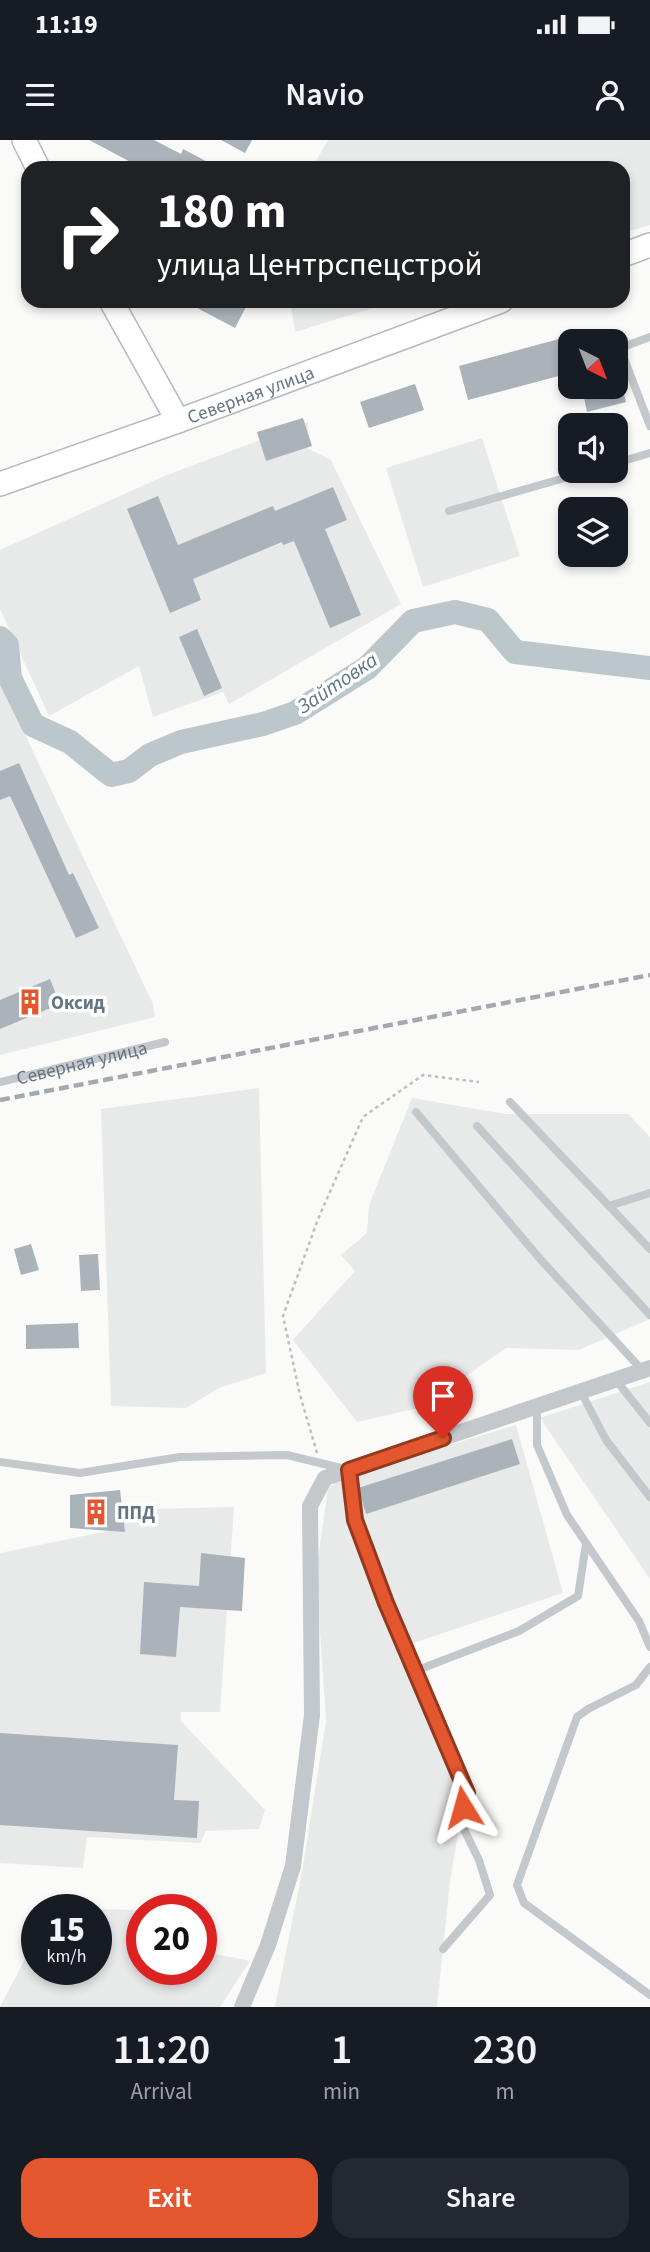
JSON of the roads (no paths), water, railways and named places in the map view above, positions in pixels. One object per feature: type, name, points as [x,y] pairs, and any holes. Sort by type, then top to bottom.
[{"type":"main road","points":[[24,140],[34,161]]},
{"type":"main road","points":[[630,253],[650,245]]},
{"type":"main road","points":[[115,308],[178,421]]},
{"type":"main road","name":"Северная улица","points":[[0,484],[482,308]]},
{"type":"street","points":[[242,2007],[268,1945],[293,1866],[312,1715],[310,1506],[323,1470],[349,1470],[646,1370]]},
{"type":"lane","points":[[650,337],[620,348],[650,426]]},
{"type":"lane","points":[[628,459],[650,453]]},
{"type":"lane","points":[[450,511],[558,480]]},
{"type":"lane","name":"Северная улица","points":[[0,1082],[165,1042]]},
{"type":"lane","points":[[510,1102],[609,1206],[646,1239],[650,1250]]},
{"type":"lane","points":[[416,1112],[541,1259],[646,1370]]},
{"type":"lane","points":[[477,1126],[650,1315]]},
{"type":"lane","points":[[609,1206],[650,1193]]},
{"type":"lane","points":[[616,1380],[650,1423]]},
{"type":"lane","points":[[581,1392],[606,1440],[650,1497]]},
{"type":"lane","points":[[537,1406],[537,1445],[567,1515],[639,1620],[650,1647]]},
{"type":"lane","points":[[0,1462],[80,1473],[180,1457],[287,1455],[323,1470]]},
{"type":"lane","points":[[349,1470],[355,1520],[386,1603],[467,1793],[460,1821],[479,1860],[491,1895],[443,1949]]},
{"type":"lane","points":[[415,1671],[519,1631],[578,1596],[586,1544]]},
{"type":"lane","points":[[650,1667],[636,1685],[577,1717],[517,1885],[524,1903],[650,1995]]},
{"type":"waterway","name":"Зайтовка","points":[[0,638],[7,645],[10,678],[33,725],[70,742],[111,775],[129,771],[150,755],[181,742],[263,724],[295,713],[367,668],[413,621],[455,612],[488,620],[515,652],[650,668]]},
{"type":"railway","points":[[0,1100],[650,975]]},
{"type":"place","name":"Оксид","points":[[30,1002]]},
{"type":"place","name":"ППД","points":[[96,1512]]}]
